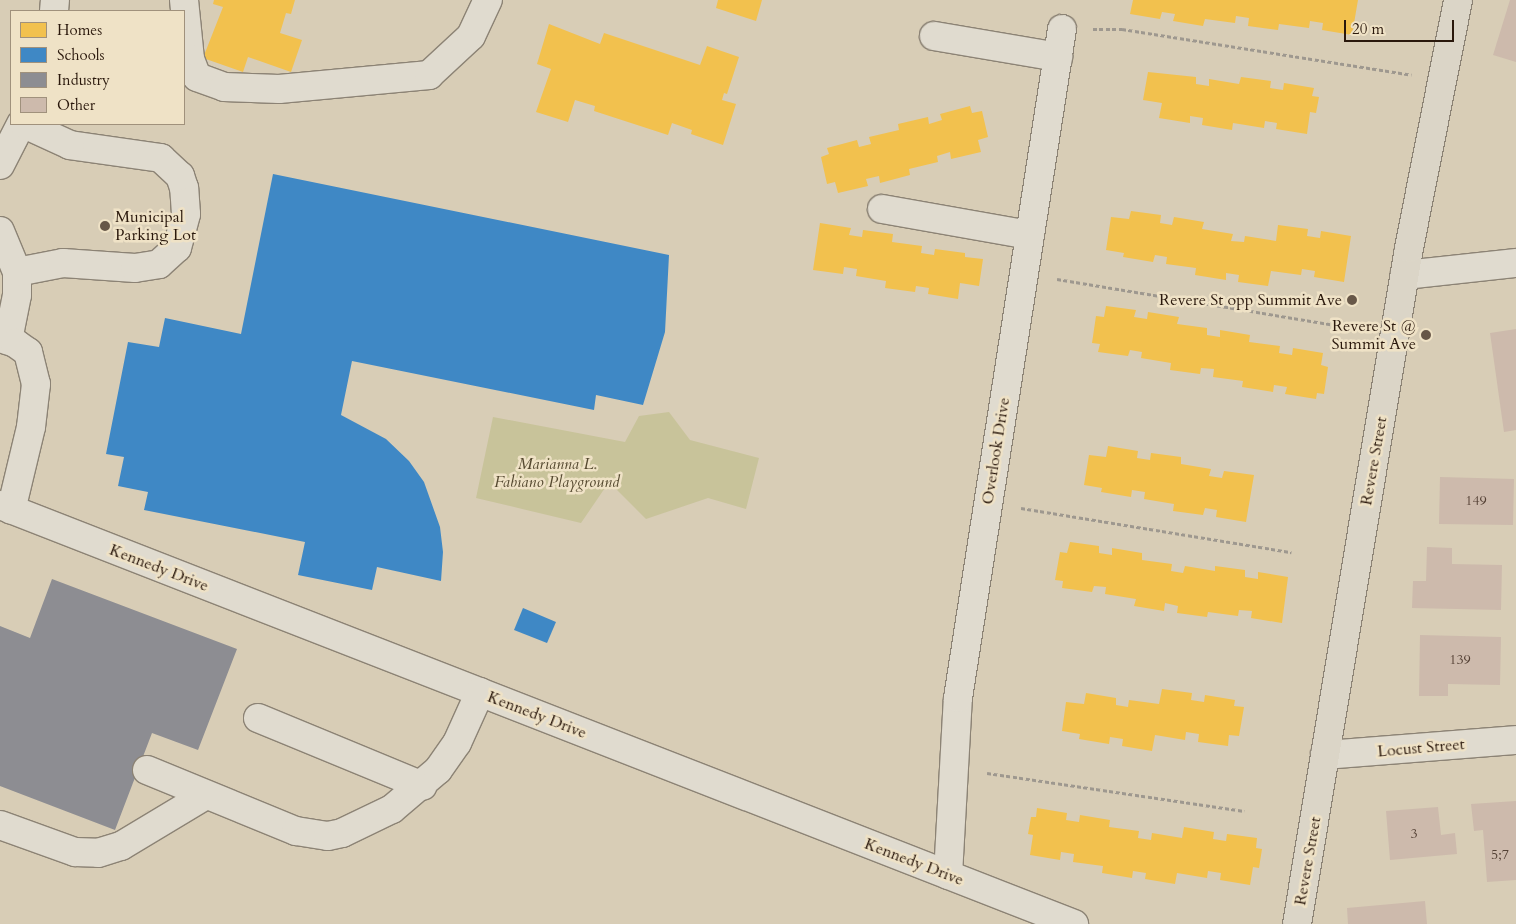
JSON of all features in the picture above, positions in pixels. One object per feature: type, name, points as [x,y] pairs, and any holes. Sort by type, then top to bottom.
[{"type":"main road","name":"Revere Street","points":[[1297,924],[1405,275],[1441,80],[1458,0]]},
{"type":"street","points":[[184,0],[190,59],[198,77],[212,84],[279,88],[429,75],[471,36],[488,0]]},
{"type":"street","name":"Overlook Drive","points":[[948,875],[952,768],[958,698],[1062,29]]},
{"type":"street","points":[[934,36],[1058,57]]},
{"type":"street","points":[[0,165],[21,125]]},
{"type":"street","points":[[17,272],[63,263],[135,268],[159,264],[176,248],[186,214],[184,188],[180,176],[161,158],[70,145],[24,125]]},
{"type":"street","points":[[882,209],[1030,235]]},
{"type":"street","points":[[0,231],[17,272],[17,295],[4,339],[28,352],[36,384],[31,427],[6,508]]},
{"type":"street","points":[[1405,275],[1516,263]]},
{"type":"street","name":"Kennedy Drive","points":[[6,508],[1074,924]]},
{"type":"street","points":[[147,770],[296,831],[328,836],[376,819],[423,786],[450,756],[480,692]]},
{"type":"street","points":[[258,718],[423,786]]},
{"type":"street","name":"Locust Street","points":[[1325,756],[1516,740]]},
{"type":"street","points":[[0,825],[75,852],[98,853],[121,846],[206,795]]},
{"type":"path","points":[[1062,29],[1122,29],[1441,80]]},
{"type":"path","points":[[1024,273],[1395,335]]},
{"type":"path","points":[[988,503],[1291,552]]},
{"type":"path","points":[[952,768],[1244,811]]},
{"type":"green space","name":"Marianna L. Fabiano Playground","points":[[669,412],[690,440],[759,458],[746,509],[708,498],[646,519],[609,482],[581,523],[476,498],[493,417],[625,442],[639,416]]},
{"type":"building: Homes","points":[[214,0],[295,0],[291,14],[286,13],[280,33],[302,40],[291,72],[248,57],[243,72],[203,58],[223,7],[213,4]]},
{"type":"building: Homes","points":[[718,0],[762,0],[756,21],[716,8]]},
{"type":"building: Homes","points":[[1133,0],[1358,0],[1352,35],[1322,30],[1323,23],[1310,21],[1309,28],[1279,24],[1278,30],[1248,26],[1249,18],[1236,16],[1235,23],[1205,19],[1203,26],[1173,21],[1175,14],[1162,12],[1160,19],[1130,14]]},
{"type":"building: Homes","points":[[549,24],[600,44],[604,33],[700,65],[707,46],[739,57],[727,94],[724,93],[722,100],[736,104],[723,145],[691,134],[692,130],[672,123],[668,135],[594,111],[595,106],[575,100],[568,122],[536,112],[551,69],[537,64]]},
{"type":"building: Homes","points":[[1148,72],[1196,77],[1196,84],[1209,86],[1209,79],[1239,84],[1241,77],[1271,81],[1270,88],[1283,90],[1284,83],[1314,88],[1312,96],[1319,97],[1316,113],[1310,112],[1307,134],[1276,129],[1277,123],[1265,121],[1264,128],[1233,123],[1232,130],[1202,125],[1203,118],[1190,116],[1190,123],[1159,118],[1162,103],[1143,100]]},
{"type":"building: Homes","points":[[970,106],[972,113],[982,111],[988,137],[978,140],[981,152],[951,159],[950,152],[937,156],[938,162],[909,169],[910,175],[880,183],[879,176],[866,179],[868,186],[838,193],[835,182],[827,184],[821,157],[829,154],[827,148],[857,140],[859,147],[871,144],[869,137],[899,130],[898,124],[928,117],[929,124],[942,120],[940,114]]},
{"type":"building: Homes","points":[[1131,211],[1161,215],[1160,223],[1172,225],[1174,217],[1204,222],[1202,229],[1233,234],[1231,241],[1244,242],[1245,236],[1276,241],[1278,225],[1308,229],[1307,236],[1320,238],[1321,231],[1351,236],[1344,282],[1314,277],[1315,271],[1302,269],[1301,275],[1271,271],[1268,286],[1238,282],[1239,275],[1226,273],[1226,280],[1195,275],[1196,268],[1166,264],[1167,257],[1155,255],[1153,262],[1123,257],[1124,253],[1106,250],[1111,217],[1129,219]]},
{"type":"building: Homes","points":[[820,223],[851,228],[849,235],[862,237],[863,230],[893,234],[892,242],[922,246],[921,253],[934,255],[935,249],[965,253],[965,257],[983,259],[979,286],[960,283],[958,299],[928,294],[929,288],[916,286],[915,292],[885,288],[886,281],[856,276],[857,269],[844,267],[843,274],[813,270]]},
{"type":"building: Homes","points":[[1106,306],[1136,310],[1134,317],[1147,319],[1148,312],[1179,317],[1177,324],[1207,328],[1207,335],[1220,337],[1220,330],[1250,335],[1249,342],[1280,346],[1279,353],[1292,355],[1293,348],[1323,353],[1321,365],[1328,367],[1324,394],[1317,393],[1316,399],[1285,394],[1287,387],[1274,385],[1273,392],[1242,387],[1243,381],[1213,377],[1214,369],[1201,368],[1200,374],[1170,370],[1171,363],[1141,358],[1142,352],[1130,350],[1128,356],[1098,352],[1100,344],[1092,343],[1096,316],[1104,317]]},
{"type":"building: Homes","points":[[1108,446],[1138,451],[1137,458],[1150,460],[1151,453],[1181,457],[1181,464],[1211,469],[1209,476],[1222,478],[1224,471],[1254,475],[1246,522],[1216,517],[1217,510],[1205,508],[1203,515],[1173,511],[1174,504],[1144,499],[1145,492],[1132,490],[1131,497],[1101,492],[1102,488],[1084,485],[1089,455],[1106,457]]},
{"type":"building: Homes","points":[[1070,542],[1099,546],[1099,553],[1112,555],[1112,548],[1142,553],[1142,560],[1172,564],[1171,571],[1183,573],[1185,566],[1215,571],[1215,566],[1245,570],[1245,577],[1258,579],[1258,572],[1288,577],[1282,623],[1251,618],[1252,611],[1239,610],[1238,616],[1208,612],[1207,617],[1177,613],[1178,606],[1165,603],[1164,611],[1134,606],[1136,599],[1105,594],[1106,587],[1094,586],[1092,592],[1062,588],[1063,581],[1055,580],[1060,552],[1067,553]]},
{"type":"building: Homes","points":[[1162,689],[1192,693],[1191,700],[1204,702],[1205,695],[1235,700],[1234,706],[1244,707],[1239,736],[1229,735],[1228,746],[1198,742],[1199,734],[1186,732],[1185,740],[1155,735],[1152,751],[1122,746],[1123,739],[1110,737],[1109,744],[1079,739],[1080,734],[1062,731],[1066,702],[1084,704],[1086,693],[1116,698],[1116,705],[1128,707],[1129,700],[1159,704]]},
{"type":"building: Homes","points":[[1037,808],[1067,813],[1066,820],[1079,822],[1080,815],[1110,820],[1109,827],[1139,831],[1138,838],[1151,840],[1152,833],[1182,838],[1184,827],[1214,832],[1213,839],[1226,841],[1227,834],[1257,838],[1256,848],[1262,849],[1259,868],[1253,867],[1250,885],[1220,880],[1221,873],[1208,871],[1207,878],[1177,873],[1175,884],[1145,879],[1146,873],[1133,871],[1132,878],[1102,873],[1103,866],[1073,862],[1074,854],[1061,852],[1060,860],[1030,855],[1033,835],[1028,834],[1031,817],[1036,817]]},
{"type":"building: Schools","points":[[273,174],[669,255],[665,332],[643,405],[596,395],[594,410],[352,361],[341,415],[386,439],[409,461],[424,482],[440,527],[443,552],[441,581],[377,567],[372,590],[298,575],[305,542],[144,510],[148,492],[118,486],[124,457],[106,454],[128,342],[159,347],[165,318],[241,334]]},
{"type":"building: Schools","points":[[523,608],[556,622],[547,643],[514,630]]},
{"type":"building: Industry","points":[[52,579],[237,649],[198,750],[152,733],[115,830],[0,786],[0,626],[30,638]]},
{"type":"building: Other","points":[[1510,0],[1516,0],[1516,62],[1493,55]]},
{"type":"building: Other","points":[[1516,329],[1516,430],[1504,432],[1490,333]]},
{"type":"building: Other","points":[[1440,477],[1514,479],[1513,525],[1439,524]]},
{"type":"building: Other","points":[[1427,547],[1452,548],[1452,564],[1502,565],[1501,610],[1412,608],[1413,581],[1426,581]]},
{"type":"building: Other","points":[[1420,635],[1501,637],[1500,685],[1448,684],[1448,696],[1419,696]]},
{"type":"building: Other","points":[[1516,801],[1516,880],[1487,882],[1483,830],[1474,831],[1471,804]]},
{"type":"building: Other","points":[[1438,807],[1441,835],[1455,833],[1457,854],[1390,860],[1386,811]]},
{"type":"building: Other","points":[[1425,901],[1427,924],[1348,924],[1347,908]]},
{"type":"place","name":"Municipal Parking Lot","points":[[105,226]]},
{"type":"place","name":"Revere St opp Summit Ave","points":[[1352,300]]},
{"type":"place","name":"Revere St @ Summit Ave","points":[[1426,335]]}]
